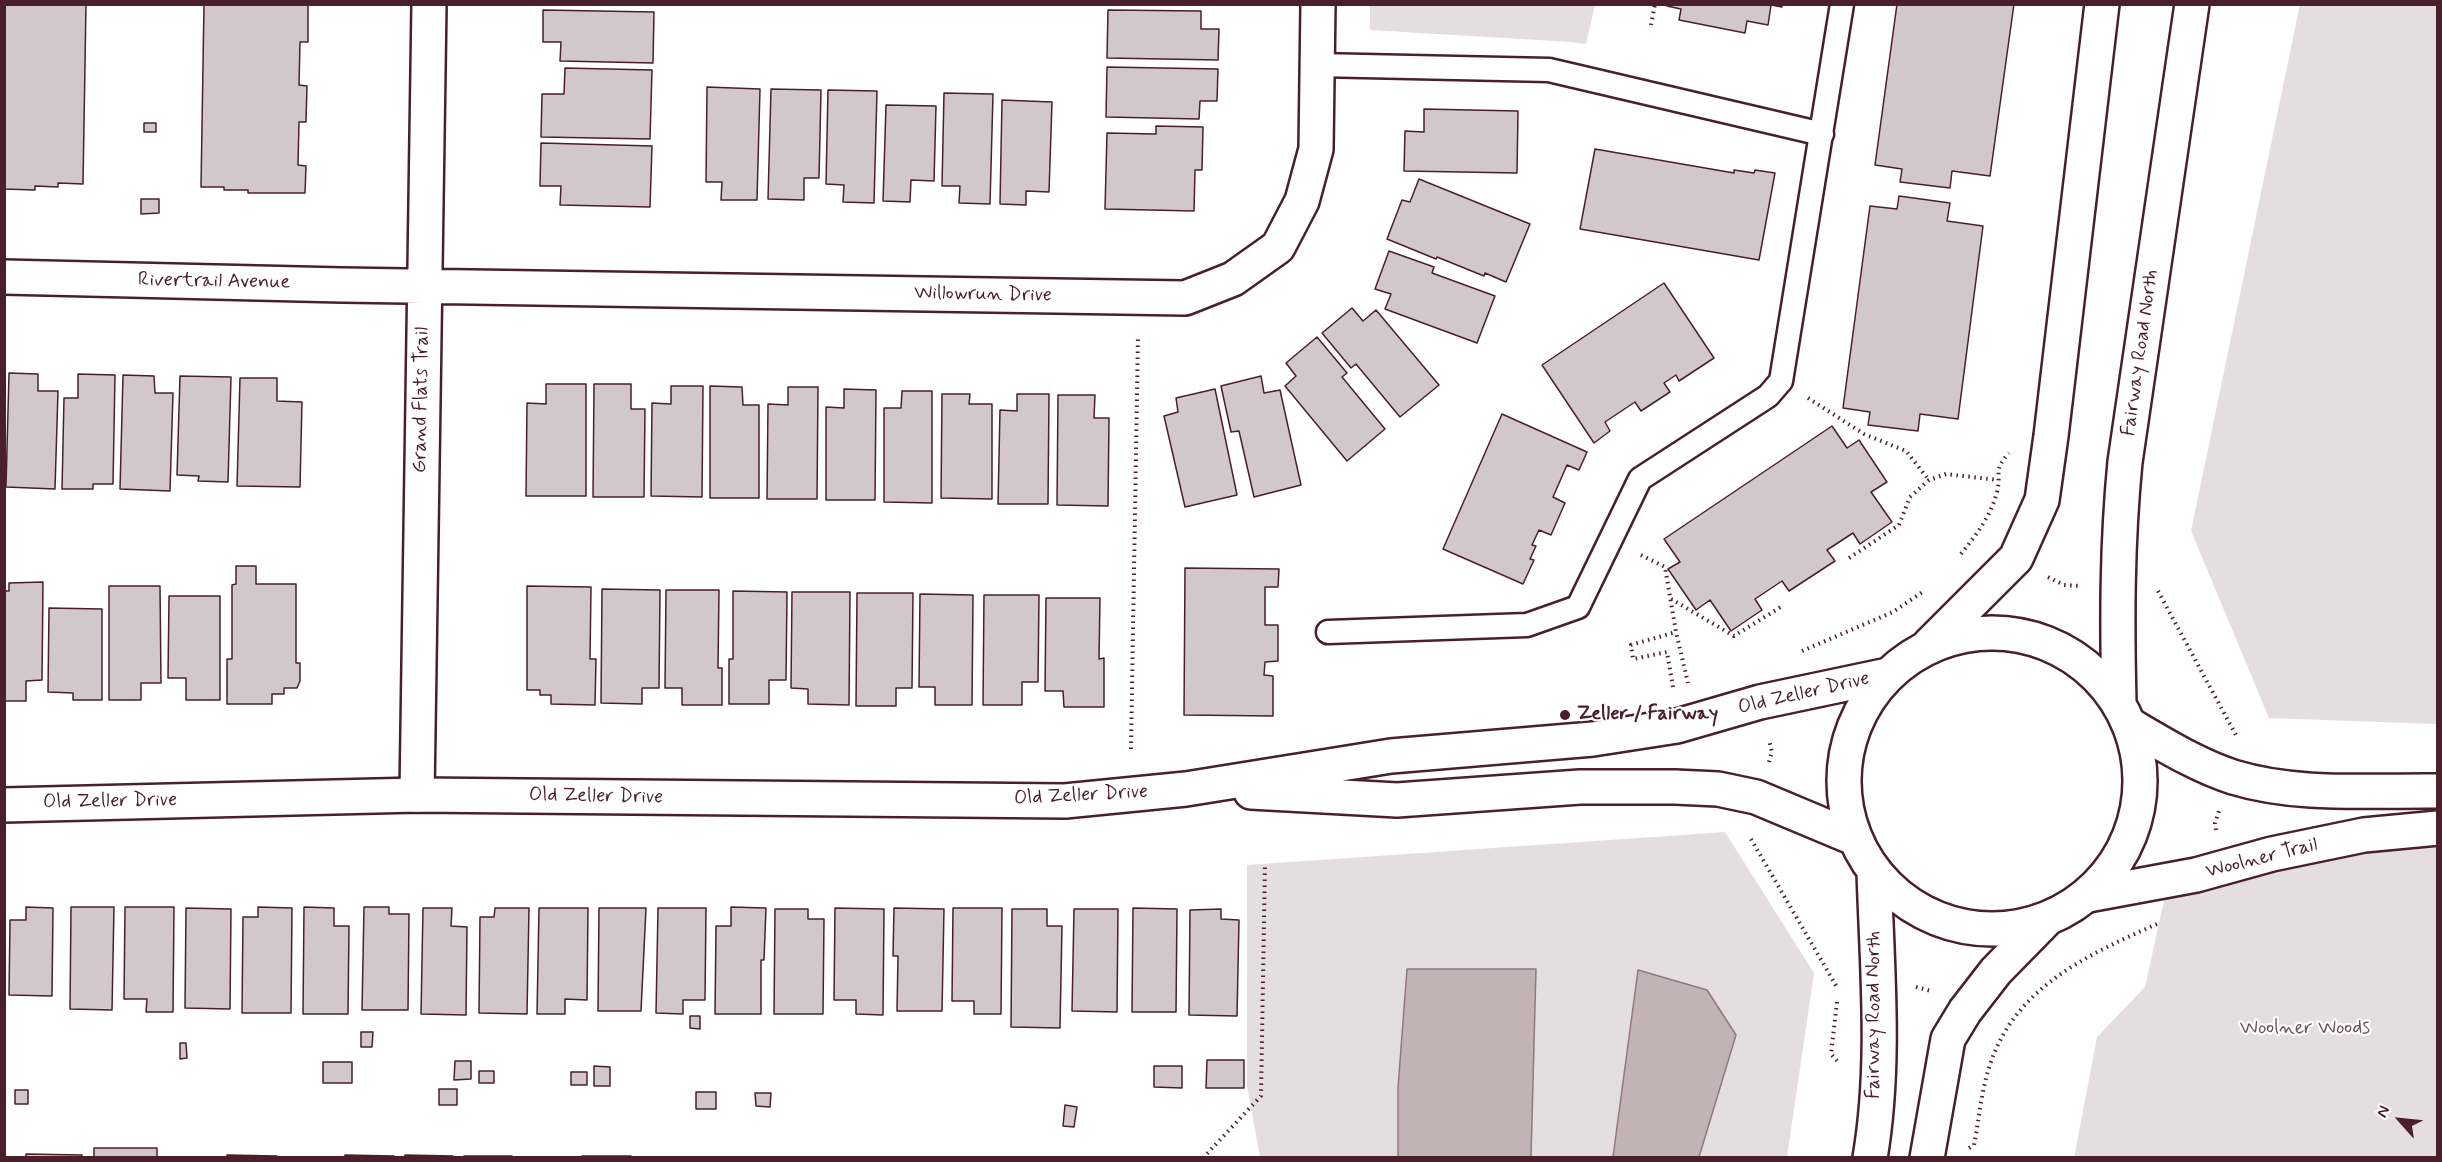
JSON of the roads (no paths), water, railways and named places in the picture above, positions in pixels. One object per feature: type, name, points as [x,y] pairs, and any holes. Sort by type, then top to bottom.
[{"type":"street","name":"Grand Flats Trail","points":[[417,795],[429,4]]},
{"type":"street","name":"Willowrun Drive","points":[[424,286],[1185,298],[1233,279],[1278,247],[1302,201],[1316,148],[1318,4]]},
{"type":"street","points":[[1926,648],[1972,633],[2001,632],[2030,636],[2057,646],[2081,661],[2102,680],[2125,714],[2139,753],[2142,782],[2137,817],[2116,864],[2088,895],[2068,909],[2046,920],[2013,929],[1979,930],[1936,920],[1901,899],[1874,872],[1854,838],[1845,803],[1843,777],[1852,732],[1867,701],[1888,675],[1926,648],[2016,558],[2042,500],[2102,4]]},
{"type":"street","name":"Fairway Road North","points":[[2125,714],[2117,586],[2118,533],[2125,462],[2192,4]]},
{"type":"street","name":"Rivertrail Avenue","points":[[4,277],[424,286]]},
{"type":"street","name":"Old Zeller Drive","points":[[4,805],[417,795],[1065,801],[1186,789],[1392,756],[1593,739],[1677,726],[1760,702],[1888,675]]},
{"type":"street","points":[[2125,714],[2185,756],[2232,776],[2282,789],[2438,791]]},
{"type":"street","name":"Old Zeller Drive","points":[[1186,789],[1397,800],[1580,787],[1719,789],[1756,797],[1854,838]]},
{"type":"street","name":"Woolner Trail","points":[[2088,895],[2196,875],[2272,854],[2364,836],[2438,828]]},
{"type":"street","name":"Fairway Road North","points":[[1870,1158],[1876,1103],[1879,1035],[1874,872]]},
{"type":"street","points":[[1927,1158],[1948,1039],[1965,1011],[1996,971],[2046,920]]},
{"type":"lane","points":[[1328,632],[1527,625],[1578,607],[1640,479],[1768,396],[1781,381],[1842,4]]},
{"type":"lane","points":[[1317,65],[1549,70],[1822,134]]},
{"type":"place","name":"Zeller / Fairway","points":[[1565,715]]},
{"type":"park label","name":"Woolner Woods","points":[[2305,1029]]}]
